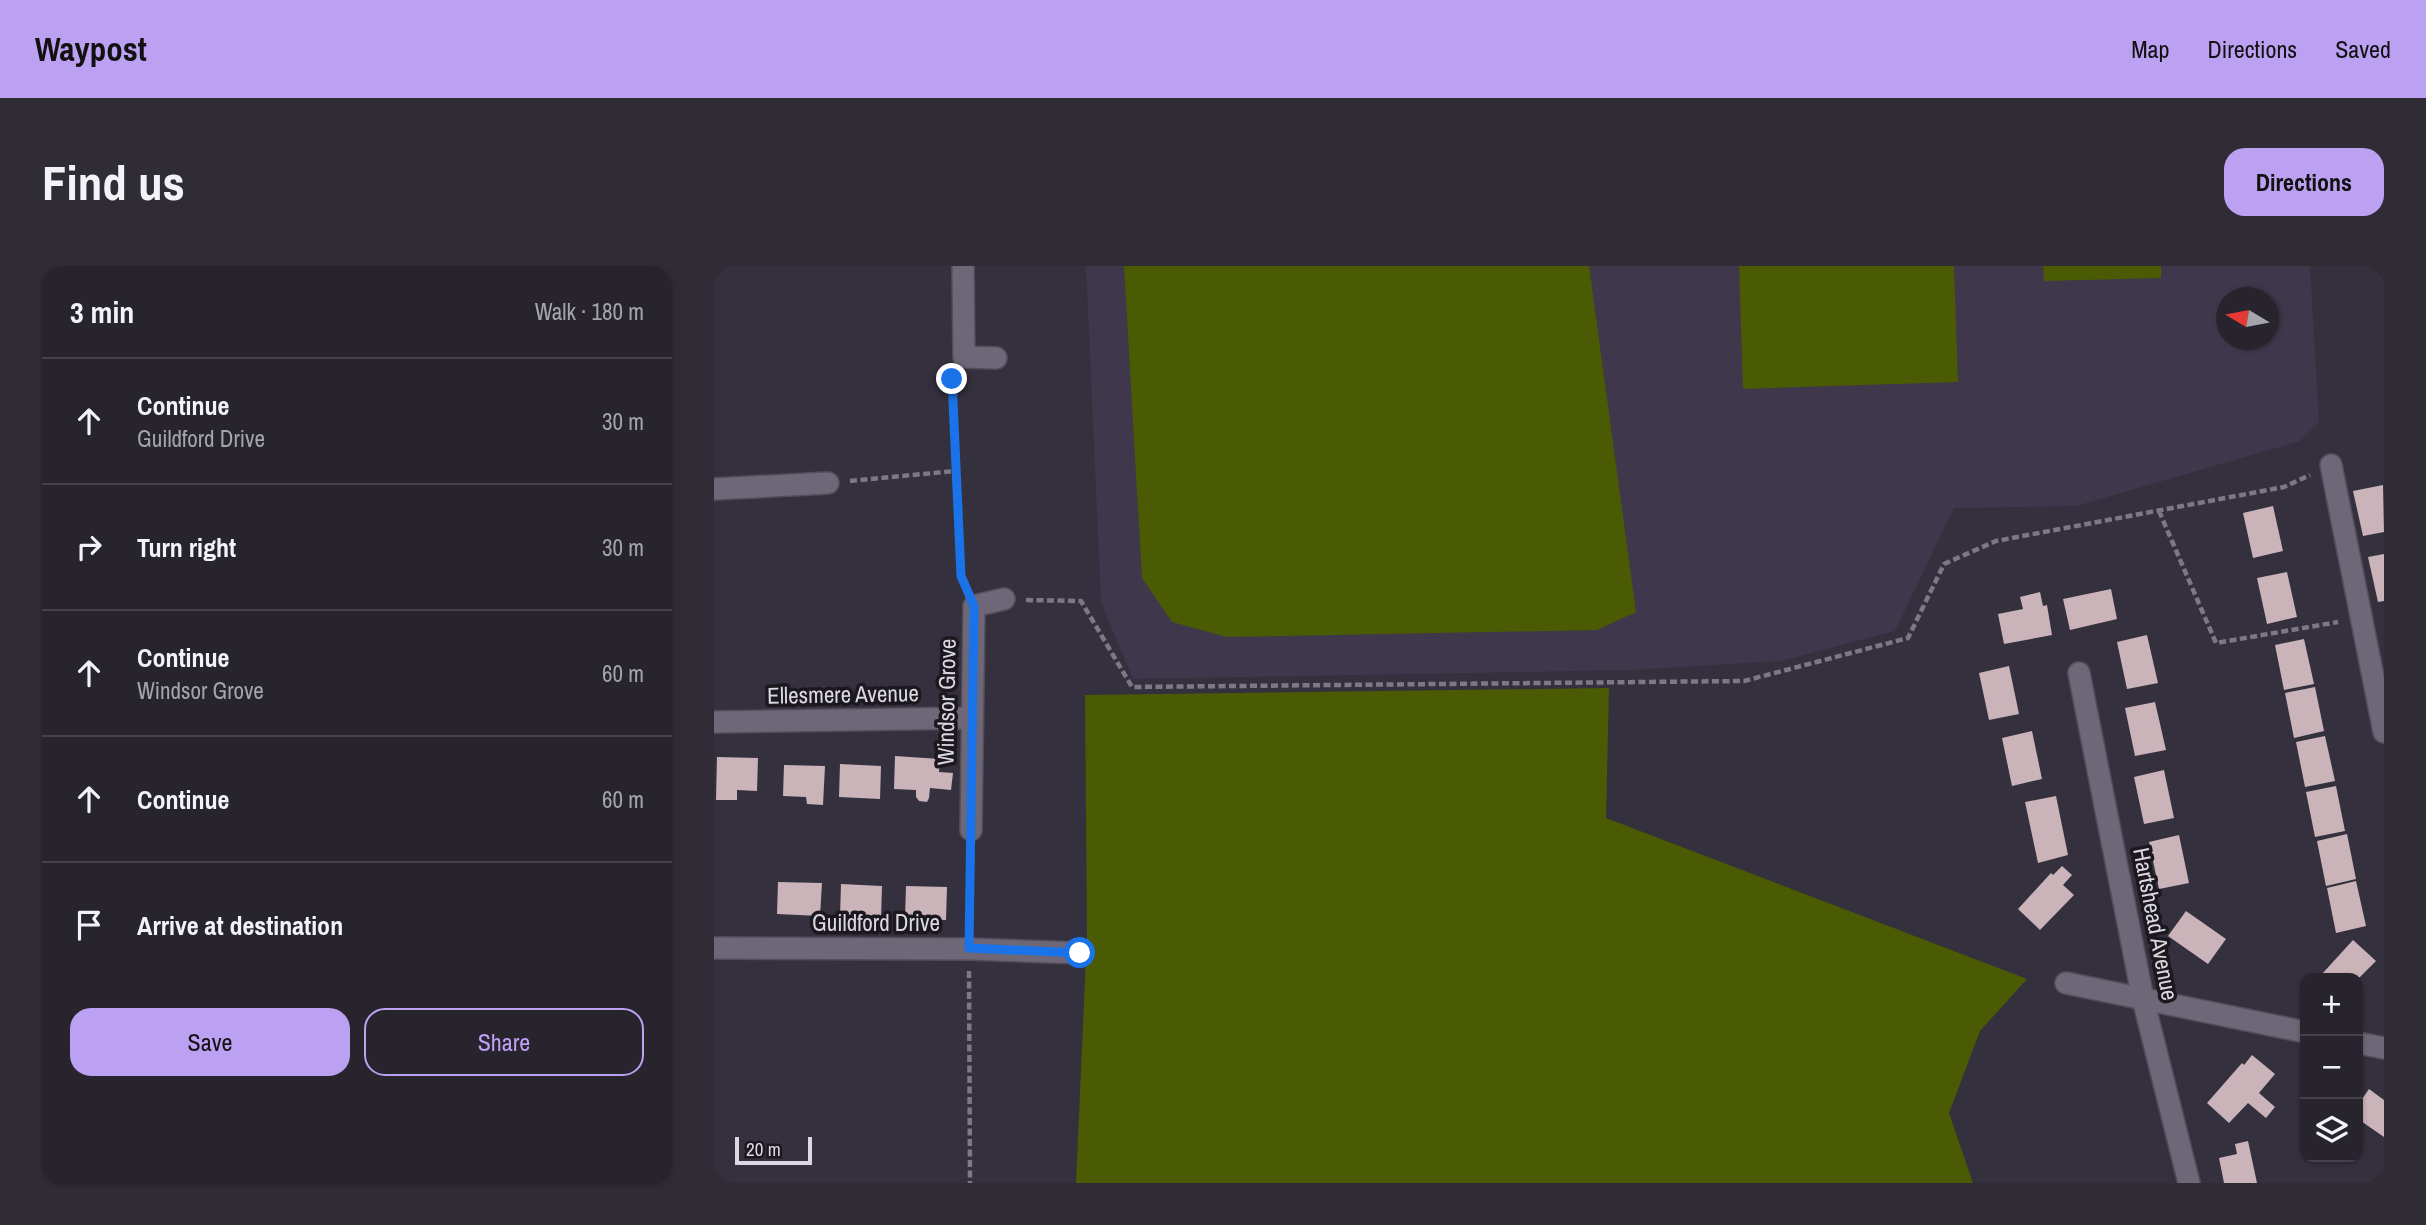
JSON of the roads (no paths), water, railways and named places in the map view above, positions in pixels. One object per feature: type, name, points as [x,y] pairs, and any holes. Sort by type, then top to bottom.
[{"type":"street","points":[[963,266],[964,357],[996,358]]},
{"type":"street","points":[[2331,465],[2384,732]]},
{"type":"street","points":[[714,489],[828,483]]},
{"type":"street","name":"Windsor Grove","points":[[971,830],[974,606],[1004,600]]},
{"type":"street","name":"Hartshead Avenue","points":[[2079,673],[2143,999],[2189,1183]]},
{"type":"street","name":"Ellesmere Avenue","points":[[714,722],[972,718]]},
{"type":"street","name":"Guildford Drive","points":[[714,948],[969,948],[1080,953]]},
{"type":"street","points":[[2066,983],[2300,1031]]},
{"type":"street","points":[[2363,1044],[2384,1048]]}]
